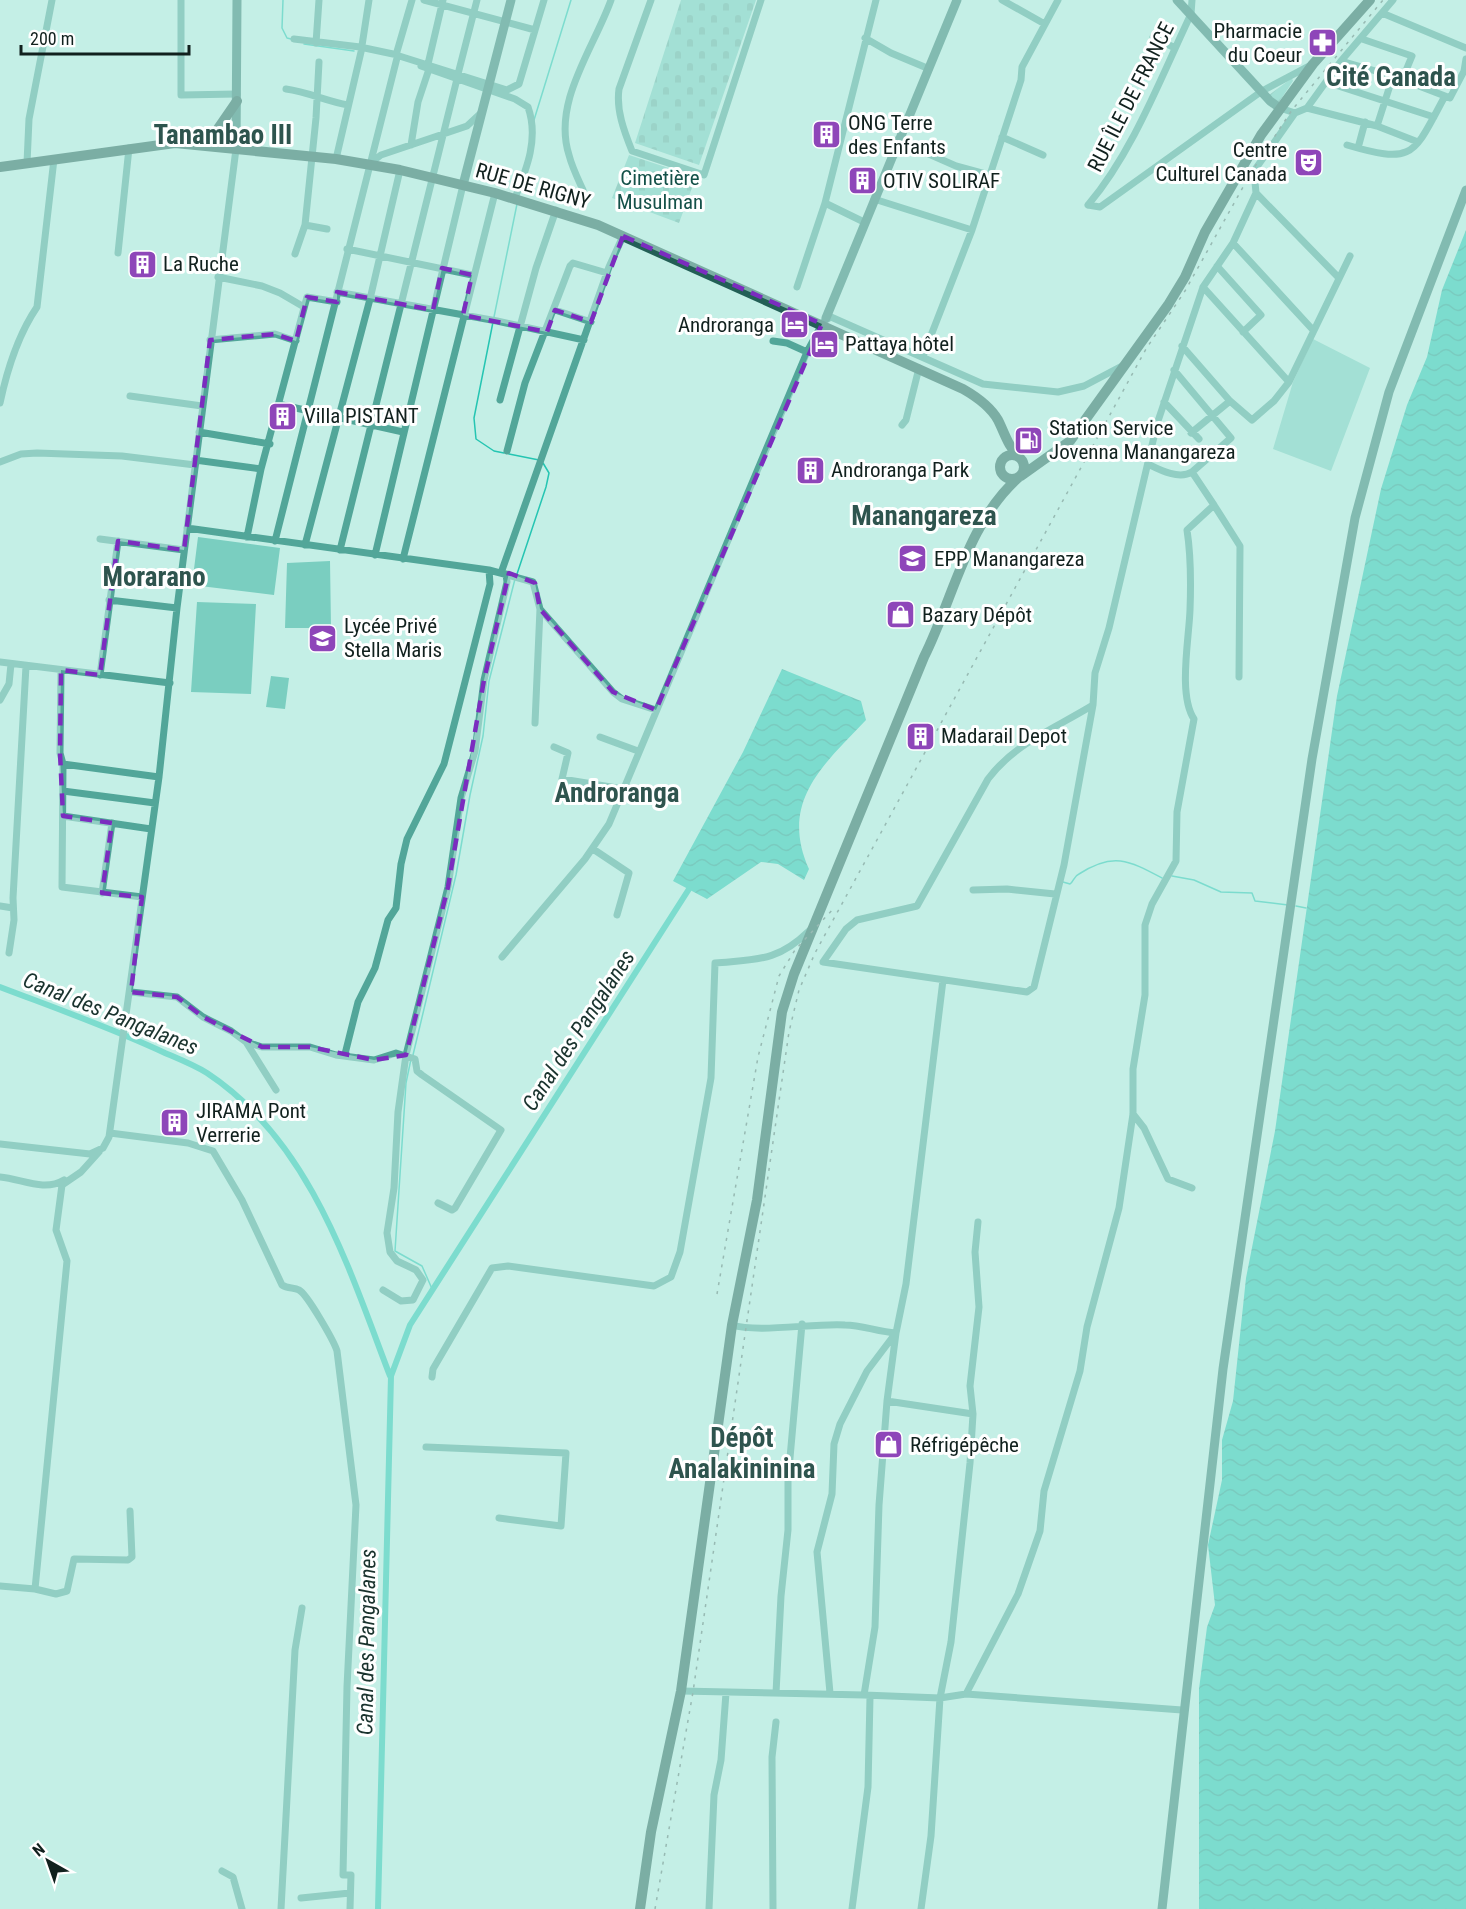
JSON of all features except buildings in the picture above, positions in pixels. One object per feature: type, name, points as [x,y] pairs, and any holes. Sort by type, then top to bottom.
[{"type":"main road","points":[[236,148],[237,0]]},
{"type":"main road","points":[[463,185],[511,0]]},
{"type":"main road","points":[[824,321],[897,140],[957,0]]},
{"type":"main road","points":[[1177,0],[1270,102],[1280,108]]},
{"type":"main road","points":[[993,504],[1020,477],[1070,441],[1185,277],[1205,232],[1280,108],[1361,5],[1370,0]]},
{"type":"main road","points":[[195,144],[217,130],[237,98]]},
{"type":"main road","name":"RUE DE RIGNY","points":[[0,167],[175,142],[368,164],[515,198],[556,210],[623,236],[824,321],[919,367],[982,401],[997,419],[1003,434],[1020,457]]},
{"type":"main road","points":[[1162,1909],[1182,1710],[1224,1358],[1312,759],[1355,518],[1389,392],[1466,190]]},
{"type":"main road","points":[[640,1909],[651,1832],[681,1691],[732,1325],[757,1200],[782,1012],[794,974],[924,657],[942,621],[970,545],[993,504],[1000,482],[1000,465],[1005,446],[1003,434]]},
{"type":"main road","points":[[1000,465],[1011,455],[1038,460],[1054,454]]},
{"type":"main road","points":[[1020,457],[1025,467],[1020,477]]},
{"type":"main road","points":[[1000,465],[1007,478],[1020,477]]},
{"type":"street","points":[[27,163],[29,119],[52,0]]},
{"type":"street","points":[[181,0],[181,95],[237,98]]},
{"type":"street","points":[[316,43],[319,0]]},
{"type":"street","points":[[336,159],[369,0]]},
{"type":"street","points":[[275,541],[337,302],[337,292],[368,164],[412,0]]},
{"type":"street","points":[[424,0],[443,2],[473,14],[536,30]]},
{"type":"street","points":[[340,550],[399,304],[433,179],[442,134],[477,0]]},
{"type":"street","points":[[294,39],[396,57],[507,90],[519,84],[544,0]]},
{"type":"street","points":[[583,190],[568,154],[566,119],[570,95],[611,0]]},
{"type":"street","points":[[651,0],[617,103],[632,151],[704,175],[761,0]]},
{"type":"street","points":[[797,287],[825,203],[876,0]]},
{"type":"street","points":[[1002,0],[1044,23]]},
{"type":"street","points":[[923,356],[972,230],[1021,80],[1022,67],[1058,0]]},
{"type":"street","name":"RUE ÎLE DE FRANCE","points":[[1192,0],[1191,14],[1175,48],[1106,183],[1088,205],[1100,207],[1262,91]]},
{"type":"street","points":[[1093,705],[1051,731],[1022,744],[1002,761],[988,779],[917,906],[857,920],[846,929],[823,962],[1028,992],[1034,987],[1080,787],[1093,705],[1095,673],[1109,628],[1164,402],[1203,287],[1233,243],[1256,193],[1254,171],[1295,113],[1307,108],[1341,61],[1393,0]]},
{"type":"street","points":[[411,145],[418,102],[443,2]]},
{"type":"street","points":[[1382,13],[1466,48]]},
{"type":"street","points":[[1153,37],[1175,48]]},
{"type":"street","points":[[865,38],[891,53],[927,68]]},
{"type":"street","points":[[1362,39],[1412,56],[1402,80]]},
{"type":"street","points":[[1341,61],[1393,76],[1450,98],[1464,71],[1466,59]]},
{"type":"street","points":[[296,254],[305,225],[319,62]]},
{"type":"street","points":[[1262,91],[1313,64]]},
{"type":"street","points":[[1377,126],[1393,76]]},
{"type":"street","points":[[1326,82],[1386,99],[1434,117]]},
{"type":"street","points":[[488,86],[528,107],[532,118],[534,131],[524,176],[515,198]]},
{"type":"street","points":[[286,89],[311,93],[317,97],[348,105]]},
{"type":"street","points":[[1347,146],[1400,156],[1408,153],[1418,142],[1445,96]]},
{"type":"street","points":[[1280,108],[1295,113]]},
{"type":"street","points":[[1307,108],[1365,122],[1418,142]]},
{"type":"street","points":[[368,164],[381,155],[467,126],[482,112]]},
{"type":"street","points":[[1358,148],[1365,122]]},
{"type":"street","points":[[1002,136],[1043,155]]},
{"type":"street","points":[[897,140],[956,166],[989,175]]},
{"type":"street","points":[[118,253],[130,147]]},
{"type":"street","points":[[35,1589],[67,1261],[56,1230],[62,1185],[81,1172],[103,1148],[110,1133],[159,777],[184,550],[236,148]]},
{"type":"street","points":[[0,404],[5,381],[25,325],[37,306],[54,159]]},
{"type":"street","points":[[305,545],[370,299],[400,171]]},
{"type":"street","points":[[375,555],[463,185]]},
{"type":"street","points":[[403,559],[472,275],[495,193]]},
{"type":"street","points":[[1256,193],[1338,277]]},
{"type":"street","points":[[874,199],[972,230]]},
{"type":"street","points":[[825,203],[864,222]]},
{"type":"street","points":[[500,400],[536,268],[556,210]]},
{"type":"street","points":[[305,225],[327,229]]},
{"type":"street","points":[[383,1290],[401,1301],[413,1300],[423,1280],[416,1270],[398,1261],[390,1252],[387,1233],[394,1188],[398,1112],[448,887],[461,798],[475,751],[484,681],[507,582],[505,574],[607,273],[623,236]]},
{"type":"street","points":[[1233,243],[1313,330]]},
{"type":"street","points":[[347,249],[472,275]]},
{"type":"street","points":[[1182,346],[1230,401],[1252,420],[1274,401],[1289,382],[1350,256]]},
{"type":"street","points":[[507,451],[525,383],[573,263],[607,273]]},
{"type":"street","points":[[1217,266],[1261,315],[1243,332]]},
{"type":"street","points":[[218,277],[280,292],[304,307]]},
{"type":"street","points":[[1203,287],[1289,382]]},
{"type":"street","points":[[337,292],[497,321],[584,340]]},
{"type":"street","points":[[247,537],[261,469],[270,444],[278,404],[307,297],[337,302]]},
{"type":"street","points":[[555,310],[591,322]]},
{"type":"street","points":[[502,957],[593,849],[609,824],[807,352],[824,321],[831,317],[983,384],[1047,392],[1084,386],[1124,364]]},
{"type":"street","points":[[210,340],[275,334],[296,341]]},
{"type":"street","points":[[773,341],[787,343],[807,352]]},
{"type":"street","points":[[902,425],[906,420],[919,367]]},
{"type":"street","points":[[1148,464],[1163,472],[1187,475],[1230,440],[1174,370]]},
{"type":"street","points":[[130,396],[202,406]]},
{"type":"street","points":[[1191,433],[1230,401]]},
{"type":"street","points":[[1164,402],[1199,439]]},
{"type":"street","points":[[278,404],[403,432]]},
{"type":"street","points":[[199,432],[270,444]]},
{"type":"street","points":[[0,462],[21,454],[37,453],[122,456],[261,469]]},
{"type":"street","points":[[1192,472],[1240,546],[1239,677]]},
{"type":"street","points":[[966,1694],[1018,1594],[1040,1531],[1044,1491],[1080,1371],[1087,1327],[1119,1208],[1132,1114],[1133,1069],[1145,995],[1145,925],[1152,904],[1176,861],[1178,812],[1194,720],[1190,712],[1185,686],[1190,609],[1188,530],[1214,505]]},
{"type":"street","points":[[187,528],[489,570],[533,582],[540,609],[535,723]]},
{"type":"street","points":[[100,539],[184,550]]},
{"type":"street","points":[[100,675],[118,541]]},
{"type":"street","points":[[345,1054],[358,1002],[375,968],[388,920],[396,909],[401,864],[407,839],[444,764],[490,584],[489,570]]},
{"type":"street","points":[[109,600],[177,609]]},
{"type":"street","points":[[540,609],[613,692],[622,699],[656,710]]},
{"type":"street","points":[[0,662],[170,683]]},
{"type":"street","points":[[0,700],[9,684],[11,664]]},
{"type":"street","points":[[9,953],[14,920],[26,666]]},
{"type":"street","points":[[61,670],[62,887],[142,897]]},
{"type":"street","points":[[600,737],[638,752]]},
{"type":"street","points":[[554,747],[568,753],[562,779],[623,789]]},
{"type":"street","points":[[63,764],[159,777]]},
{"type":"street","points":[[63,791],[155,802]]},
{"type":"street","points":[[63,816],[151,830]]},
{"type":"street","points":[[102,892],[112,823]]},
{"type":"street","points":[[593,849],[629,873],[617,915]]},
{"type":"street","points":[[974,890],[1007,889],[1055,894]]},
{"type":"street","points":[[0,906],[13,908]]},
{"type":"street","points":[[432,1377],[433,1369],[492,1268],[508,1266],[654,1286],[671,1277],[680,1252],[711,1078],[715,963],[765,959],[797,943],[816,925]]},
{"type":"street","points":[[852,1909],[868,1787],[867,1696],[875,1627],[879,1505],[887,1401],[896,1333],[906,1284],[943,980]]},
{"type":"street","points":[[131,992],[177,997],[203,1017],[231,1031],[246,1042],[262,1047],[310,1047],[336,1055],[345,1054],[374,1060],[396,1053],[409,1056],[422,1075],[501,1130],[455,1208],[452,1210],[438,1203]]},
{"type":"street","points":[[246,1042],[276,1090]]},
{"type":"street","points":[[1132,1114],[1144,1128],[1168,1179],[1192,1188]]},
{"type":"street","points":[[110,1133],[188,1143],[213,1151],[242,1200],[282,1285],[297,1289],[308,1296],[337,1351],[356,1505],[347,1687],[343,1875],[351,1875],[350,1909]]},
{"type":"street","points":[[0,1144],[90,1154],[103,1148]]},
{"type":"street","points":[[0,1177],[55,1186],[72,1173],[81,1172]]},
{"type":"street","points":[[921,1909],[931,1836],[940,1698],[951,1642],[973,1414],[970,1386],[979,1307],[975,1252],[978,1222]]},
{"type":"street","points":[[732,1325],[747,1328],[802,1324],[848,1324],[896,1333]]},
{"type":"street","points":[[776,1693],[781,1596],[788,1530],[788,1480],[802,1324]]},
{"type":"street","points":[[830,1693],[817,1552],[832,1494],[834,1444],[840,1424],[867,1371],[896,1333]]},
{"type":"street","points":[[887,1401],[973,1414]]},
{"type":"street","points":[[426,1447],[566,1453],[561,1526],[499,1518]]},
{"type":"street","points":[[0,1586],[35,1589],[56,1594],[66,1591],[74,1559],[128,1560],[132,1557],[130,1511]]},
{"type":"street","points":[[281,1909],[295,1650],[302,1608]]},
{"type":"street","points":[[681,1691],[830,1693],[940,1698],[966,1694],[1182,1710]]},
{"type":"street","points":[[709,1909],[714,1795],[721,1760],[726,1693]]},
{"type":"street","points":[[772,1909],[772,1757],[776,1722]]},
{"type":"street","points":[[222,1871],[233,1877],[242,1909]]},
{"type":"street","points":[[301,1898],[351,1893]]},
{"type":"highlighted area","points":[[623,236],[822,324],[656,710],[613,692],[540,609],[535,583],[509,573],[484,680],[448,887],[410,1049],[406,1055],[374,1060],[310,1047],[262,1047],[203,1017],[177,997],[131,992],[142,897],[102,893],[112,823],[63,816],[60,753],[61,670],[100,675],[118,541],[184,550],[210,340],[275,334],[296,341],[307,297],[337,302],[337,292],[433,310],[442,268],[472,275],[463,315],[547,332],[555,310],[591,322]]},
{"type":"green space","points":[[681,0],[756,0],[699,165],[635,143]]},
{"type":"green space","points":[[1292,78],[1293,81],[1279,102],[1269,95]]},
{"type":"green space","name":"Cimetière Musulman","points":[[629,155],[696,177],[679,223],[612,198]]},
{"type":"green space","points":[[1313,339],[1370,368],[1331,471],[1273,449],[1293,382]]},
{"type":"green space","points":[[198,537],[280,548],[274,595],[192,585]]},
{"type":"green space","points":[[330,561],[331,628],[285,628],[287,563]]},
{"type":"green space","points":[[197,602],[256,604],[251,694],[191,692]]},
{"type":"green space","points":[[271,676],[289,678],[285,709],[266,707]]},
{"type":"water","points":[[1466,230],[1466,1909],[1199,1909],[1199,1689],[1207,1627],[1215,1605],[1208,1545],[1222,1480],[1222,1440],[1233,1401],[1246,1278],[1275,1131],[1337,696],[1381,489],[1407,405],[1427,357],[1442,290]]},
{"type":"water","points":[[782,669],[861,701],[866,720],[821,769],[810,786],[803,804],[799,824],[801,845],[809,869],[804,880],[778,864],[761,862],[707,899],[673,881],[743,752]]},
{"type":"waterway","points":[[283,0],[282,28],[287,38],[291,39]]},
{"type":"waterway","points":[[534,120],[571,0]]},
{"type":"waterway","points":[[304,44],[354,51]]},
{"type":"waterway","points":[[494,317],[517,204]]},
{"type":"waterway","points":[[493,322],[474,418],[476,439],[494,451],[504,453]]},
{"type":"waterway","points":[[509,454],[539,460]]},
{"type":"waterway","points":[[517,574],[546,487],[549,473],[543,463]]},
{"type":"waterway","points":[[413,1055],[456,875],[483,736],[489,681],[515,579]]},
{"type":"waterway","points":[[1063,882],[1070,884],[1077,875],[1091,867],[1111,861],[1130,863],[1162,878]]},
{"type":"waterway","points":[[1172,876],[1194,880],[1221,892],[1252,893],[1255,901],[1288,905]]},
{"type":"waterway","name":"Canal des Pangalanes","points":[[378,1909],[391,1376],[410,1325],[689,889]]},
{"type":"waterway","points":[[1296,906],[1306,908]]},
{"type":"waterway","name":"Canal des Pangalanes","points":[[0,987],[104,1027],[192,1065],[207,1073],[243,1101],[273,1134],[299,1170],[321,1209],[341,1250],[390,1376]]},
{"type":"waterway","points":[[411,1059],[406,1083],[395,1251],[422,1266],[433,1291]]},
{"type":"railway","points":[[655,1909],[693,1692],[789,1032],[799,990],[815,953],[1146,349],[1185,291],[1252,171],[1292,110],[1383,0]]},
{"type":"railway","points":[[717,1294],[758,1057],[779,976],[795,950],[835,907]]},
{"type":"place","name":"Pharmacie du Coeur","points":[[1323,43]]},
{"type":"place","name":"ONG Terre des Enfants","points":[[827,135]]},
{"type":"place","name":"Centre Culturel Canada","points":[[1308,162]]},
{"type":"place","name":"OTIV SOLIRAF","points":[[862,181]]},
{"type":"place","name":"La Ruche","points":[[142,264]]},
{"type":"place","name":"Androranga","points":[[795,325]]},
{"type":"place","name":"Pattaya hôtel","points":[[824,344]]},
{"type":"place","name":"Villa PISTANT","points":[[283,416]]},
{"type":"place","name":"Station Service Jovenna Manangareza","points":[[1028,440]]},
{"type":"place","name":"Androranga Park","points":[[810,470]]},
{"type":"place","name":"EPP Manangareza","points":[[913,559]]},
{"type":"place","name":"Bazary Dépôt","points":[[901,615]]},
{"type":"place","name":"Lycée Privé Stella Maris","points":[[323,638]]},
{"type":"place","name":"Madarail Depot","points":[[920,736]]},
{"type":"place","name":"JIRAMA Pont Verrerie","points":[[175,1123]]},
{"type":"place","name":"Réfrigépêche","points":[[889,1445]]},
{"type":"district","name":"Cité Canada","points":[[1391,77]]},
{"type":"district","name":"Tanambao III","points":[[223,135]]},
{"type":"district","name":"Manangareza","points":[[924,516]]},
{"type":"district","name":"Morarano","points":[[154,577]]},
{"type":"district","name":"Androranga","points":[[617,793]]},
{"type":"district","name":"Dépôt Analakininina","points":[[742,1454]]}]
